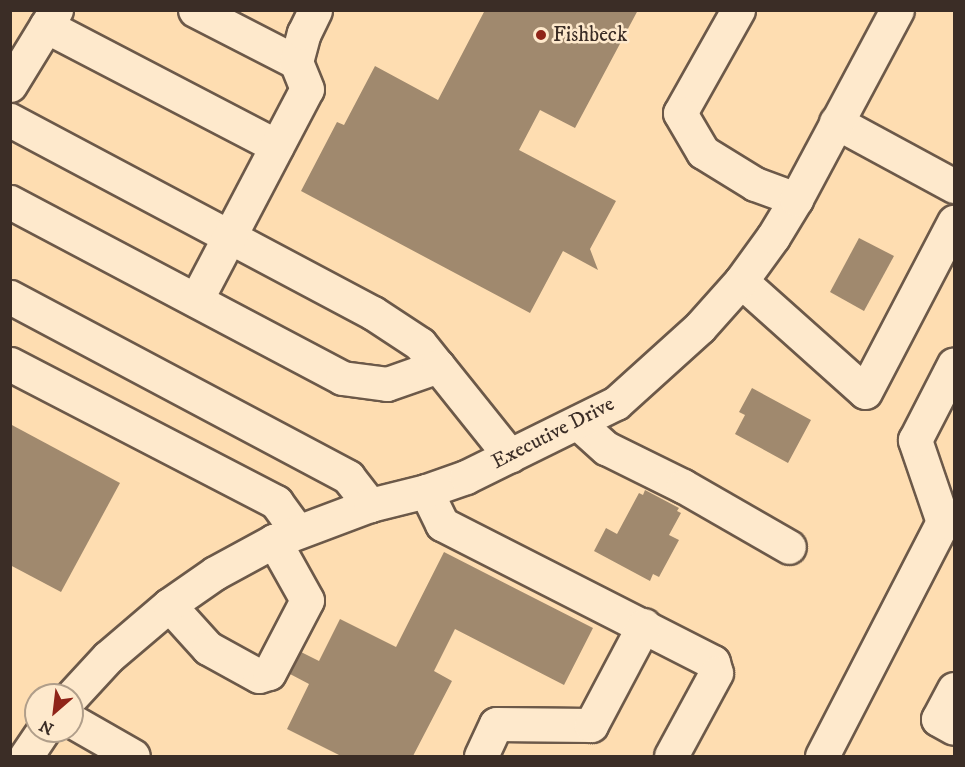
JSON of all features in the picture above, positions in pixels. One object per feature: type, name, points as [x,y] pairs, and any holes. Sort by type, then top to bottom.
[{"type":"street","points":[[195,10],[296,62]]},
{"type":"street","points":[[196,300],[307,89],[296,62],[304,33],[315,10]]},
{"type":"street","points":[[738,10],[680,113],[703,152],[755,184],[796,199]]},
{"type":"street","name":"Executive Drive","points":[[84,683],[108,657],[169,604],[215,573],[285,536],[370,505],[426,491],[466,477],[616,403],[700,327],[741,281],[796,199],[897,10]]},
{"type":"street","points":[[10,85],[51,18],[277,146]]},
{"type":"street","points":[[10,120],[373,313],[420,344],[510,456]]},
{"type":"street","points":[[836,122],[954,186]]},
{"type":"street","points":[[10,202],[342,378],[387,384],[438,366]]},
{"type":"street","points":[[741,281],[865,392],[954,222]]},
{"type":"street","points":[[10,297],[348,477],[370,505]]},
{"type":"street","points":[[10,364],[276,502],[307,600],[269,673],[259,676],[208,648],[169,604]]},
{"type":"street","points":[[822,756],[949,525],[915,441],[954,364]]},
{"type":"street","points":[[578,423],[606,448],[683,486],[789,547]]},
{"type":"street","points":[[426,491],[442,524],[713,662],[716,673],[671,756]]},
{"type":"street","points":[[481,756],[496,724],[591,725],[644,626]]},
{"type":"street","points":[[954,689],[939,719],[954,728]]},
{"type":"street","points":[[84,728],[134,756]]},
{"type":"building","points":[[485,10],[638,10],[575,128],[540,110],[519,150],[616,201],[590,249],[598,270],[563,251],[530,313],[301,191],[337,122],[344,125],[375,66],[438,100]]},
{"type":"building","points":[[859,238],[894,256],[864,311],[830,292]]},
{"type":"building","points":[[752,388],[811,420],[788,463],[735,434],[745,415],[739,412]]},
{"type":"building","points":[[10,424],[120,483],[61,592],[10,565]]},
{"type":"building","points":[[645,490],[679,508],[677,511],[681,513],[669,535],[679,540],[659,577],[653,574],[650,581],[594,551],[606,528],[617,534],[639,493],[643,495]]},
{"type":"building","points":[[444,552],[593,628],[564,685],[455,629],[434,671],[452,681],[413,756],[341,756],[287,729],[309,684],[290,674],[301,652],[319,661],[340,619],[396,647]]},
{"type":"place","name":"Fishbeck","points":[[541,35]]}]
